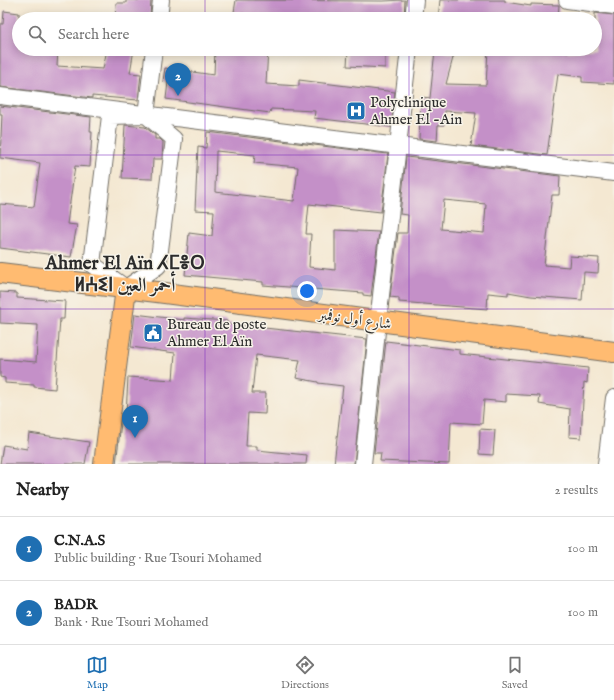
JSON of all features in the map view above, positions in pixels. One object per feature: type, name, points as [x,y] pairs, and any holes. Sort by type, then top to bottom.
[{"type":"main road","name":"شارع أول نوفمبر","points":[[0,273],[126,288],[614,352]]},
{"type":"main road","points":[[104,464],[126,288]]},
{"type":"street","points":[[160,12],[161,0]]},
{"type":"street","points":[[414,12],[415,0]]},
{"type":"street","points":[[567,0],[614,6]]},
{"type":"street","points":[[146,115],[153,56]]},
{"type":"street","points":[[363,464],[408,56]]},
{"type":"street","points":[[0,96],[614,173]]},
{"type":"street","points":[[146,115],[174,139],[158,266],[126,288],[92,264],[110,116],[146,115]]},
{"type":"street","points":[[606,464],[614,398]]},
{"type":"building","points":[[126,0],[151,0],[150,12],[115,12],[116,3],[126,3]]},
{"type":"building","points":[[236,0],[405,0],[404,12],[234,12]]},
{"type":"building","points":[[440,0],[505,0],[505,2],[531,6],[531,4],[559,5],[558,12],[439,12]]},
{"type":"building","points":[[4,11],[12,12],[12,56],[58,56],[57,66],[103,69],[106,56],[133,56],[130,73],[141,74],[138,100],[92,96],[92,98],[0,87],[0,24],[3,24]]},
{"type":"building","points":[[602,14],[614,15],[614,84],[582,82],[582,77],[558,74],[547,155],[471,146],[476,113],[445,111],[444,125],[438,125],[437,141],[419,139],[421,97],[430,98],[434,56],[453,56],[446,84],[486,85],[488,56],[602,56]]},
{"type":"building","points":[[215,56],[268,56],[266,84],[299,86],[299,80],[395,92],[391,127],[314,118],[315,111],[271,109],[270,113],[166,99],[168,82],[163,81],[165,68],[214,75]]},
{"type":"building","points":[[348,56],[385,56],[385,68],[347,66]]},
{"type":"building","points":[[0,106],[91,117],[90,132],[92,132],[90,167],[75,166],[67,224],[77,225],[71,257],[0,248],[0,204],[34,207],[40,163],[0,158],[2,114],[0,114]]},
{"type":"building","points":[[125,125],[145,127],[155,135],[155,139],[160,139],[163,142],[162,159],[153,159],[152,179],[122,178]]},
{"type":"building","points":[[207,132],[388,154],[381,212],[309,204],[306,234],[311,234],[309,267],[335,270],[335,230],[379,232],[371,296],[363,295],[363,293],[263,285],[263,282],[185,275],[189,233],[212,236],[214,211],[195,210],[198,147],[206,148]],"holes":[[[216,151],[255,155],[254,163],[298,167],[294,201],[215,192]]]},
{"type":"building","points":[[406,157],[560,176],[559,195],[552,195],[544,265],[569,267],[570,256],[599,258],[598,273],[584,272],[582,300],[531,296],[508,292],[508,295],[488,293],[487,309],[399,302],[399,298],[390,297],[398,233],[407,233],[408,215],[400,214]],"holes":[[[444,200],[486,204],[484,233],[441,229]]]},
{"type":"building","points":[[0,292],[17,293],[17,298],[65,301],[64,319],[60,319],[55,389],[34,387],[34,385],[5,383],[5,378],[0,377],[0,359],[36,362],[38,325],[0,323]]},
{"type":"building","points":[[135,314],[184,320],[184,318],[227,321],[227,324],[367,339],[354,464],[334,464],[343,386],[318,383],[296,378],[300,360],[256,355],[252,393],[266,393],[265,414],[248,413],[246,446],[257,446],[257,450],[307,455],[306,464],[116,464],[122,415],[126,415],[128,377],[173,380],[175,353],[131,347]]},
{"type":"building","points":[[386,341],[460,350],[460,354],[588,368],[587,383],[584,382],[581,438],[569,437],[570,409],[539,404],[540,396],[506,394],[506,402],[484,400],[482,424],[451,422],[449,464],[380,461],[381,453],[374,453]]},
{"type":"building","points":[[480,429],[495,430],[493,455],[479,454]]},
{"type":"building","points":[[29,433],[89,442],[85,464],[0,464],[3,445],[27,449]]},
{"type":"place","name":"BADR","points":[[178,96]]},
{"type":"place","name":"Polyclinique Ahmer El -Ain","points":[[356,111]]},
{"type":"place","name":"Bureau de poste Ahmer El Aïn","points":[[153,333]]},
{"type":"place","name":"C.N.A.S","points":[[135,438]]},
{"type":"district","name":"Ahmer El Aïn ⵃⵎⴻⵔ ⵍⵄⵉⵏ أحمر العين","points":[[125,273]]}]
